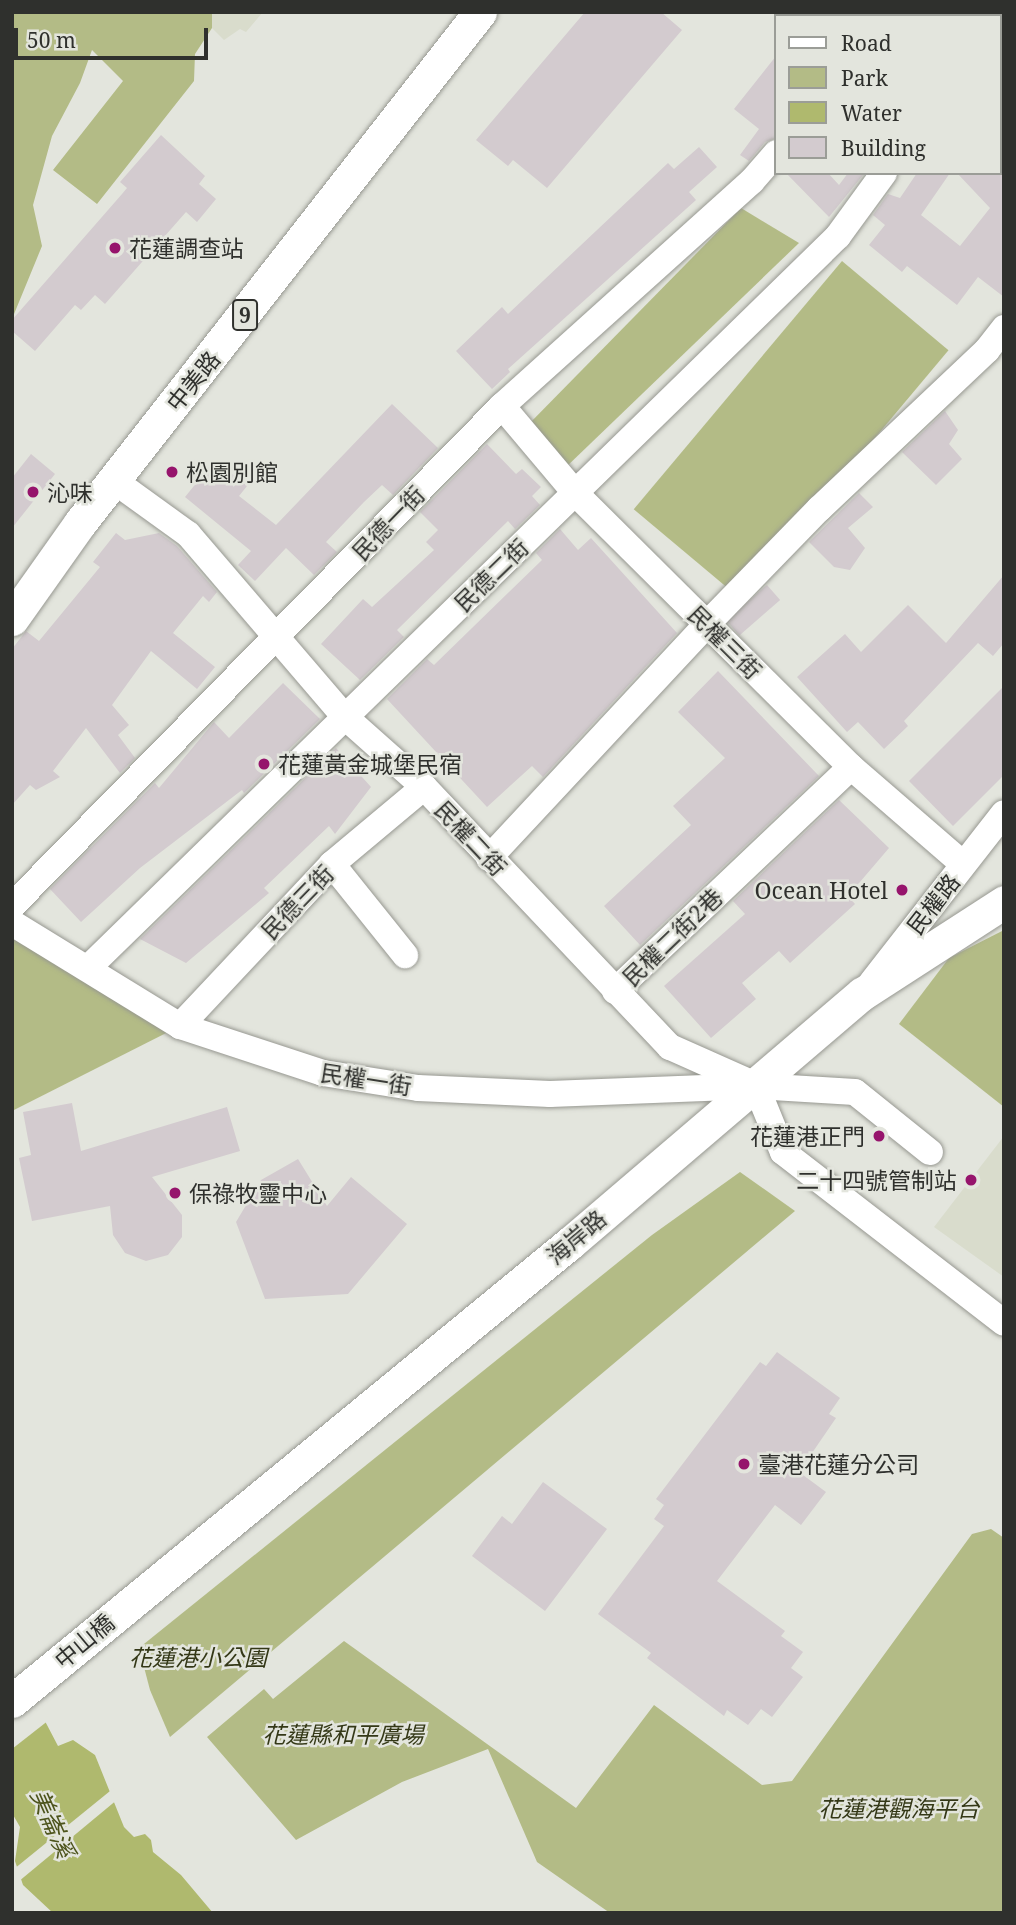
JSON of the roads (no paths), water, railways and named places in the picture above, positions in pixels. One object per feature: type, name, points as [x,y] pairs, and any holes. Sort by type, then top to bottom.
[{"type":"main road","name":"中美路","points":[[12,619],[113,480],[480,12]]},
{"type":"main road","name":"海岸路","points":[[155,1580],[756,1086],[862,994],[1004,902]]},
{"type":"main road","name":"中山橋","points":[[12,1701],[155,1580]]},
{"type":"street","name":"民德一街","points":[[12,906],[502,406],[752,181],[774,155]]},
{"type":"street","name":"民德二街","points":[[88,968],[838,236],[883,175]]},
{"type":"street","points":[[489,858],[706,624],[819,509],[987,350],[1004,328]]},
{"type":"street","name":"民權三街","points":[[502,406],[576,494],[706,624],[851,767],[963,864]]},
{"type":"street","name":"民權二街","points":[[113,480],[188,534],[279,635],[344,716],[424,787],[489,858],[563,930],[615,991],[670,1047],[756,1086]]},
{"type":"street","name":"民權二街2巷","points":[[615,991],[851,767]]},
{"type":"street","name":"民德三街","points":[[180,1026],[332,864],[424,787]]},
{"type":"street","name":"民權路","points":[[862,994],[1004,813]]},
{"type":"street","points":[[332,864],[405,955]]},
{"type":"street","name":"民權一街","points":[[12,923],[180,1026],[323,1073],[418,1088],[551,1094],[756,1086]]},
{"type":"street","points":[[930,1152],[855,1093],[756,1086],[783,1152],[1004,1323]]},
{"type":"water","name":"美崙溪","points":[[12,1658],[58,1746],[73,1740],[95,1755],[124,1827],[134,1837],[145,1834],[151,1840],[153,1852],[181,1875],[213,1913],[53,1913],[23,1885],[15,1861],[20,1827],[12,1813]]},
{"type":"place","name":"花蓮調查站","points":[[115,248]]},
{"type":"place","name":"松園別館","points":[[172,472]]},
{"type":"place","name":"沁味","points":[[33,492]]},
{"type":"place","name":"花蓮黃金城堡民宿","points":[[264,764]]},
{"type":"place","name":"Ocean Hotel","points":[[902,890]]},
{"type":"place","name":"花蓮港正門","points":[[879,1136]]},
{"type":"place","name":"二十四號管制站","points":[[971,1180]]},
{"type":"place","name":"保祿牧靈中心","points":[[175,1193]]},
{"type":"place","name":"臺港花蓮分公司","points":[[744,1464]]},
{"type":"park label","name":"花蓮港小公園","points":[[198,1657]]},
{"type":"park label","name":"花蓮縣和平廣場","points":[[343,1734]]},
{"type":"park label","name":"花蓮港觀海平台","points":[[899,1808]]}]
